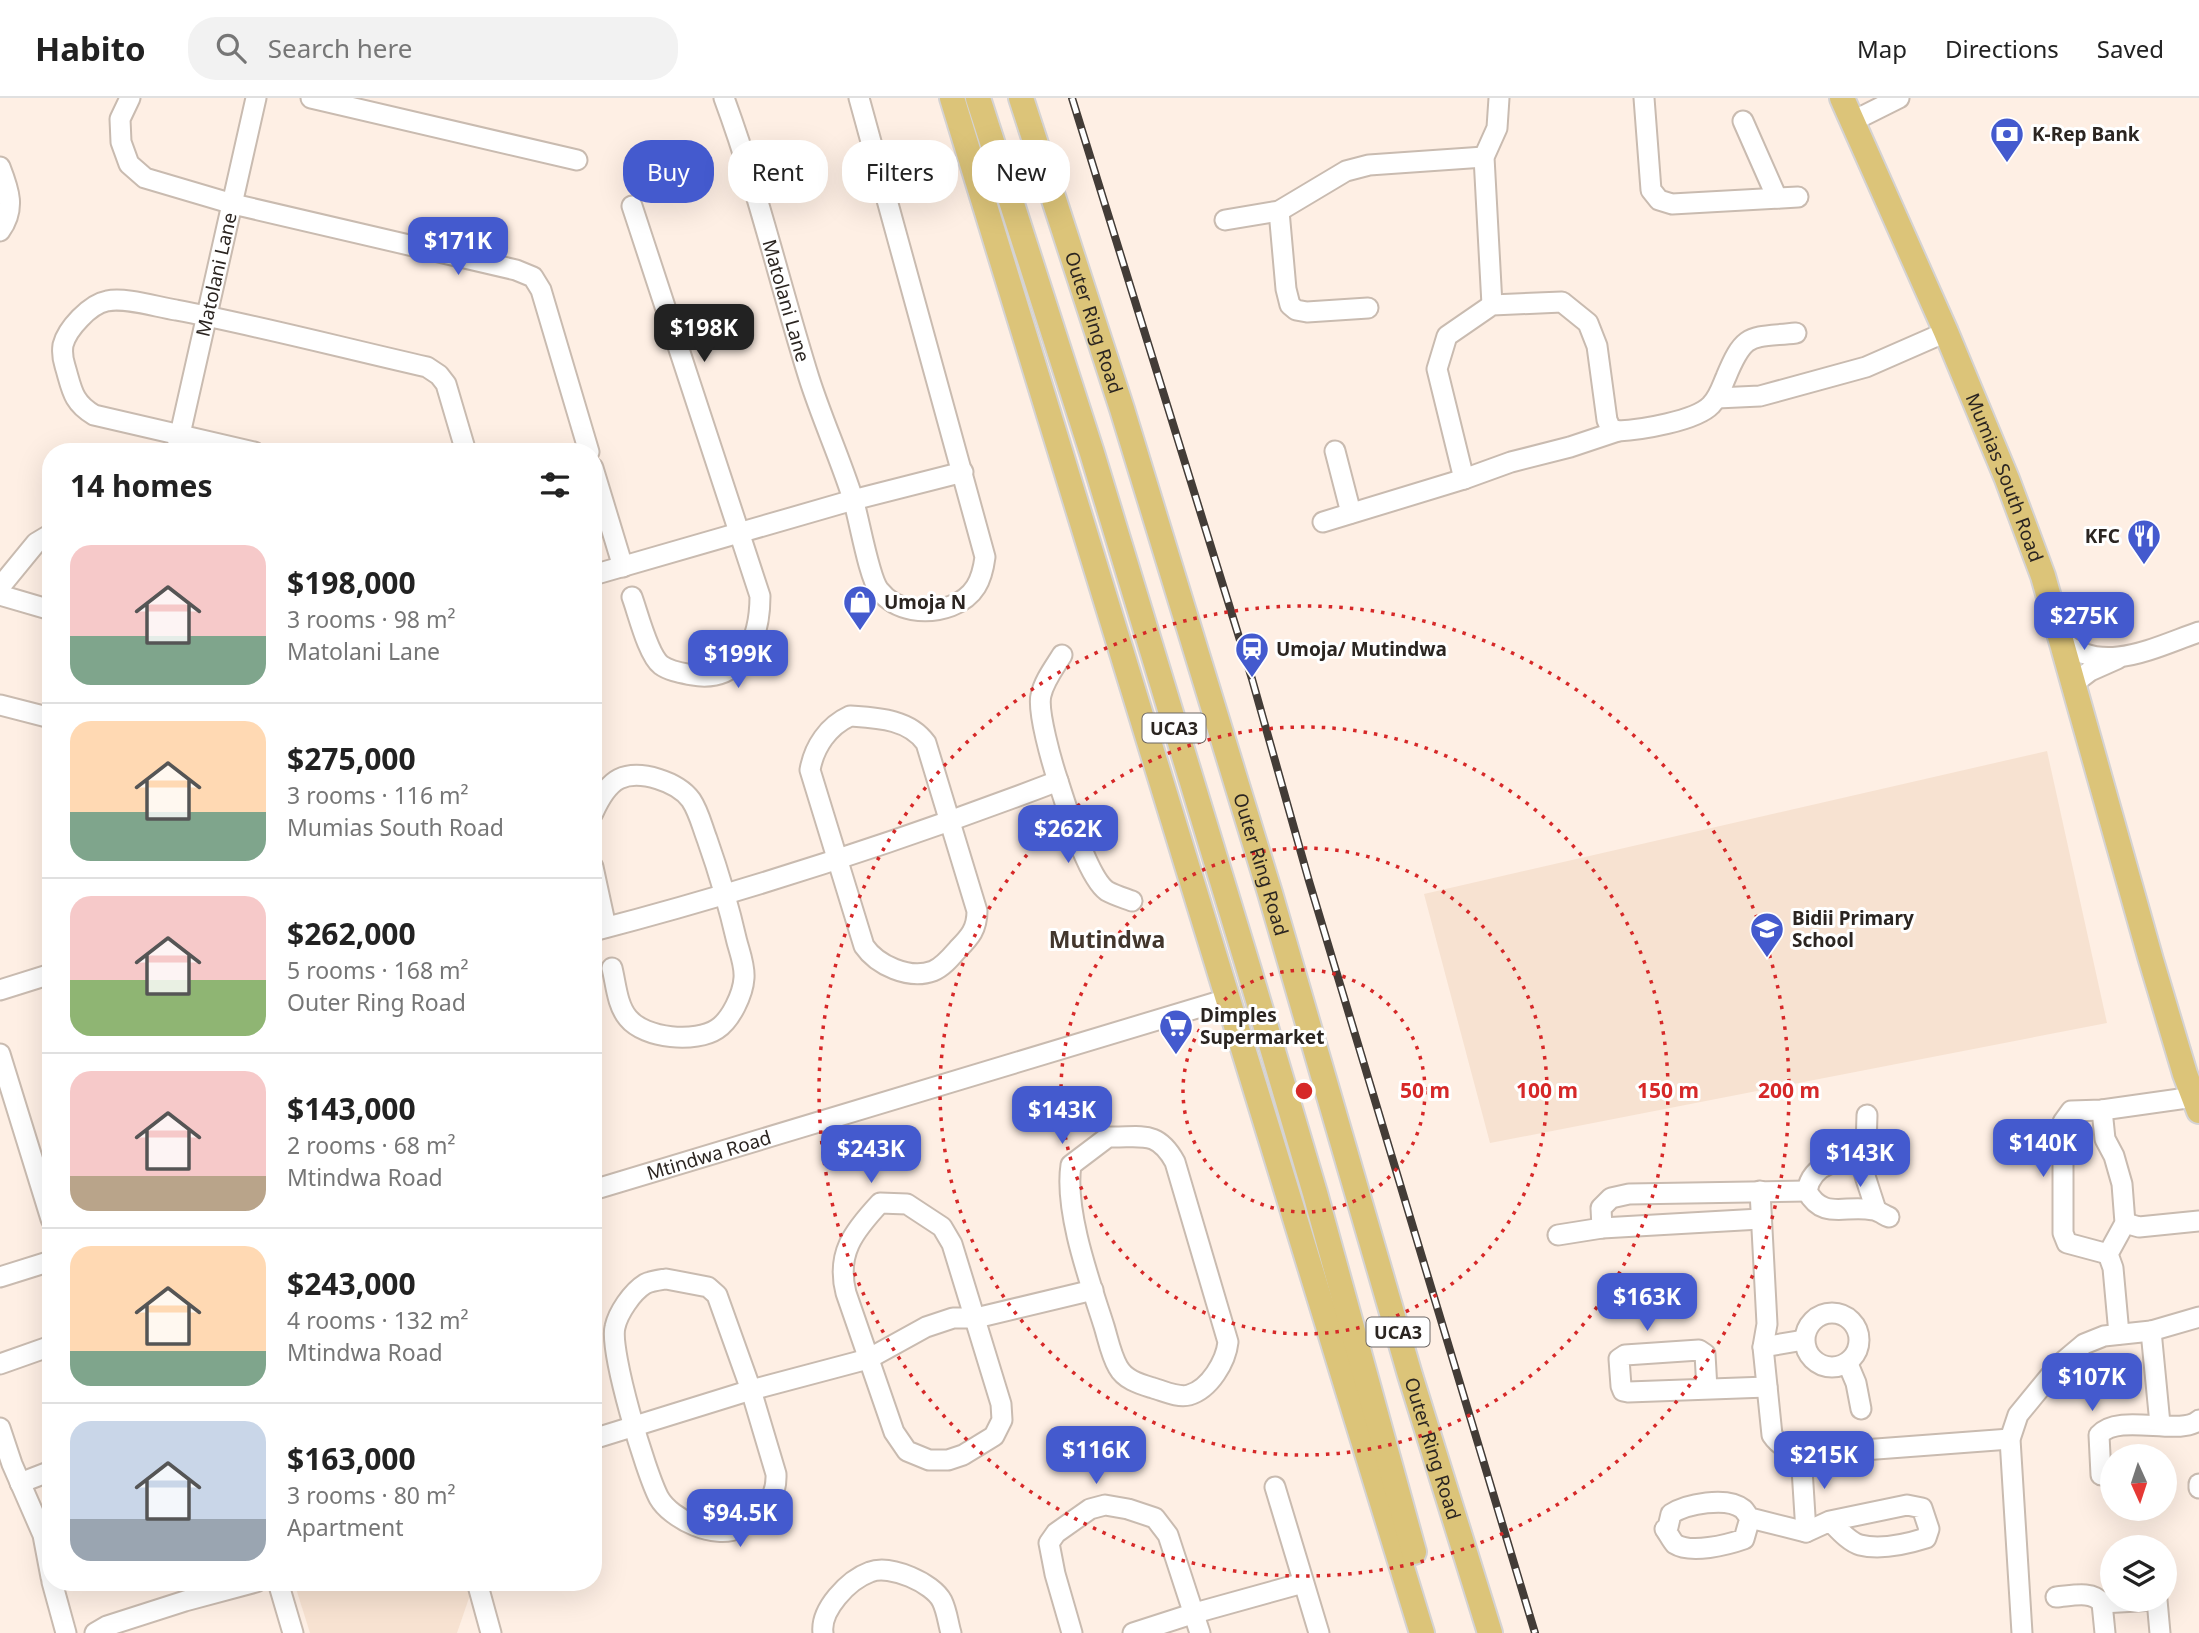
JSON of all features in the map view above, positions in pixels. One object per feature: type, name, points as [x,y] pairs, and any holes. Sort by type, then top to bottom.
[{"type":"main road","name":"UCA3","points":[[952,98],[1422,1633]]},
{"type":"main road","name":"UCA3","points":[[978,98],[1095,465],[1250,973],[1315,1193],[1420,1575],[1440,1633]]},
{"type":"main road","name":"Outer Ring Road","points":[[1021,98],[1126,422],[1270,893],[1410,1375],[1490,1633]]},
{"type":"main road","name":"Mumias South Road","points":[[1842,98],[1946,332],[2025,527],[2053,608],[2151,960],[2196,1104]]},
{"type":"street","points":[[130,98],[120,119],[121,142],[129,164],[145,178],[233,204],[516,270],[533,277],[541,290],[586,443]]},
{"type":"street","name":"Matolani Lane","points":[[179,443],[256,98]]},
{"type":"street","points":[[311,98],[577,160]]},
{"type":"street","name":"Matolani Lane","points":[[724,98],[746,157],[810,379],[853,500]]},
{"type":"street","points":[[853,500],[876,587],[886,598],[901,607],[919,611],[939,610],[957,604],[975,590],[983,576],[985,557],[859,98]]},
{"type":"street","points":[[1492,305],[1484,158],[1497,128],[1499,98]]},
{"type":"street","points":[[1644,98],[1651,190],[1659,200],[1672,204],[1798,197]]},
{"type":"street","points":[[1853,121],[1899,98]]},
{"type":"street","points":[[1743,121],[1777,198]]},
{"type":"street","points":[[1225,220],[1279,211],[1346,171],[1395,162],[1484,158]]},
{"type":"street","points":[[0,166],[11,198],[10,211],[0,231]]},
{"type":"street","points":[[632,206],[760,596],[760,619],[753,641],[739,662],[727,673],[705,677],[679,673],[661,666],[653,655],[632,597]]},
{"type":"street","points":[[1279,211],[1286,289],[1290,305],[1296,310],[1307,312],[1368,308]]},
{"type":"street","points":[[179,443],[94,415],[80,407],[63,358],[64,344],[72,328],[94,306],[107,300],[131,302],[206,316],[427,367],[446,384],[463,443]]},
{"type":"street","points":[[1464,479],[1437,369],[1447,336],[1492,305],[1562,302],[1588,323],[1597,346],[1607,420],[1611,429],[1618,432]]},
{"type":"street","points":[[1717,398],[1760,396],[1866,368],[1946,332]]},
{"type":"street","points":[[1323,522],[1511,462],[1618,432],[1695,415],[1709,408],[1717,398],[1736,353],[1745,341],[1756,337],[1796,333]]},
{"type":"street","points":[[1335,451],[1350,513]]},
{"type":"street","points":[[602,573],[853,500],[963,472]]},
{"type":"street","points":[[602,499],[622,567]]},
{"type":"street","points":[[0,587],[36,543],[42,539]]},
{"type":"street","points":[[0,595],[42,607]]},
{"type":"street","points":[[2073,684],[2091,671],[2118,659],[2199,632]]},
{"type":"street","points":[[2062,642],[2073,651],[2104,659],[2118,659]]},
{"type":"street","points":[[1062,656],[1046,681],[1040,705],[1047,747],[1080,845],[1098,881],[1107,891],[1132,901]]},
{"type":"street","points":[[0,705],[42,716]]},
{"type":"street","points":[[850,716],[906,725],[918,732],[926,743],[951,821],[977,911],[973,934],[934,971],[920,973],[888,968],[872,958],[864,946],[810,771],[812,758],[821,740],[839,721],[850,716]]},
{"type":"street","points":[[602,796],[618,779],[642,776],[673,783],[690,799],[699,816],[726,893],[744,979],[739,1000],[720,1028],[703,1036],[689,1038],[644,1031],[629,1019],[621,1006],[612,968]]},
{"type":"street","points":[[602,928],[838,859],[1058,781]]},
{"type":"street","points":[[0,990],[42,977]]},
{"type":"street","name":"Mtindwa Road","points":[[602,1187],[1227,999]]},
{"type":"street","points":[[0,1054],[42,1190]]},
{"type":"street","points":[[2108,1254],[2067,1243],[2063,1233],[2063,1122],[2071,1111],[2196,1104]]},
{"type":"street","points":[[2102,1110],[2105,1139],[2114,1156],[2122,1184],[2125,1223],[2108,1254],[2113,1268],[2119,1335]]},
{"type":"street","points":[[1865,1164],[1845,1160],[1830,1163],[1811,1178],[1807,1191],[1814,1202],[1826,1209],[1882,1214],[1865,1176],[1867,1115]]},
{"type":"street","points":[[1108,1137],[1153,1139],[1166,1145],[1175,1162],[1228,1342],[1226,1356],[1219,1369],[1202,1388],[1189,1395],[1178,1396],[1139,1384],[1126,1377],[1117,1366],[1093,1290],[1074,1215],[1069,1179],[1071,1165],[1108,1137]]},
{"type":"street","points":[[1760,1191],[1767,1324],[1763,1347],[1772,1435],[1779,1445],[1801,1452],[1823,1453],[2010,1439]]},
{"type":"street","points":[[1602,1228],[1601,1208],[1611,1198],[1629,1194],[1807,1191]]},
{"type":"street","points":[[880,1203],[908,1204],[942,1227],[952,1244],[976,1318],[1001,1404],[1002,1420],[994,1436],[948,1460],[929,1460],[907,1451],[894,1432],[844,1286],[842,1261],[848,1245],[880,1203]]},
{"type":"street","points":[[1558,1235],[1602,1228],[1760,1219]]},
{"type":"street","points":[[2125,1223],[2138,1227],[2199,1221]]},
{"type":"street","points":[[0,1277],[42,1264]]},
{"type":"street","points":[[666,1279],[708,1287],[717,1295],[751,1390],[776,1474],[777,1487],[773,1497],[738,1529],[718,1531],[689,1524],[672,1513],[659,1498],[634,1426],[615,1351],[614,1330],[619,1314],[646,1283],[666,1279]]},
{"type":"street","points":[[602,1436],[751,1390],[868,1359],[926,1327],[953,1318],[976,1318],[1093,1290]]},
{"type":"street","points":[[1829,1313],[1849,1318],[1859,1334],[1857,1354],[1848,1364],[1830,1368],[1820,1365],[1806,1350],[1804,1340],[1812,1322],[1820,1316],[1829,1313]]},
{"type":"street","points":[[2022,1633],[2010,1439],[2018,1415],[2059,1365],[2084,1344],[2104,1336],[2151,1331],[2199,1317]]},
{"type":"street","points":[[2151,1331],[2160,1424]]},
{"type":"street","points":[[1763,1347],[1804,1340]]},
{"type":"street","points":[[0,1364],[42,1349]]},
{"type":"street","points":[[1848,1364],[1856,1383],[1861,1409]]},
{"type":"street","points":[[1707,1389],[1768,1387]]},
{"type":"street","points":[[2100,1455],[2099,1435],[2103,1430],[2160,1424],[2190,1426],[2199,1420]]},
{"type":"street","points":[[0,1428],[6,1466],[20,1483],[42,1533]]},
{"type":"street","points":[[1801,1452],[1806,1532]]},
{"type":"street","points":[[20,1483],[42,1474]]},
{"type":"street","points":[[1275,1487],[1319,1633]]},
{"type":"street","points":[[1072,1633],[1049,1543],[1056,1533],[1090,1509],[1105,1504],[1156,1518],[1168,1535],[1200,1633]]},
{"type":"street","points":[[1750,1518],[1806,1532],[1830,1521]]},
{"type":"street","points":[[823,1633],[825,1613],[850,1584],[870,1572],[884,1569],[910,1577],[930,1588],[942,1601],[951,1633]]},
{"type":"street","points":[[1133,1633],[1303,1583]]},
{"type":"street","points":[[55,1591],[66,1633]]},
{"type":"street","points":[[95,1633],[107,1626],[222,1591]]},
{"type":"street","points":[[281,1591],[293,1633]]},
{"type":"street","points":[[479,1591],[491,1633]]},
{"type":"street","points":[[2056,1597],[2092,1595],[2100,1600]]},
{"type":"street","points":[[2103,1612],[2105,1633]]},
{"type":"street","points":[[2157,1612],[2160,1633]]},
{"type":"shaded area","name":"Bidii Primary School","points":[[2047,751],[2107,1023],[1490,1143],[1424,894]]},
{"type":"shaded area","points":[[297,1591],[469,1591],[470,1595],[457,1633],[310,1633]]},
{"type":"railway","points":[[1072,98],[1252,679],[1309,881],[1535,1633]]},
{"type":"place","name":"K-Rep Bank","points":[[2007,164]]},
{"type":"place","name":"KFC","points":[[2144,566]]},
{"type":"place","name":"Umoja N","points":[[860,632]]},
{"type":"place","name":"Umoja/ Mutindwa","points":[[1252,679]]},
{"type":"place","name":"Bidii Primary School","points":[[1767,959]]},
{"type":"place","name":"Dimples Supermarket","points":[[1176,1056]]},
{"type":"district","name":"Mutindwa","points":[[1107,939]]}]
